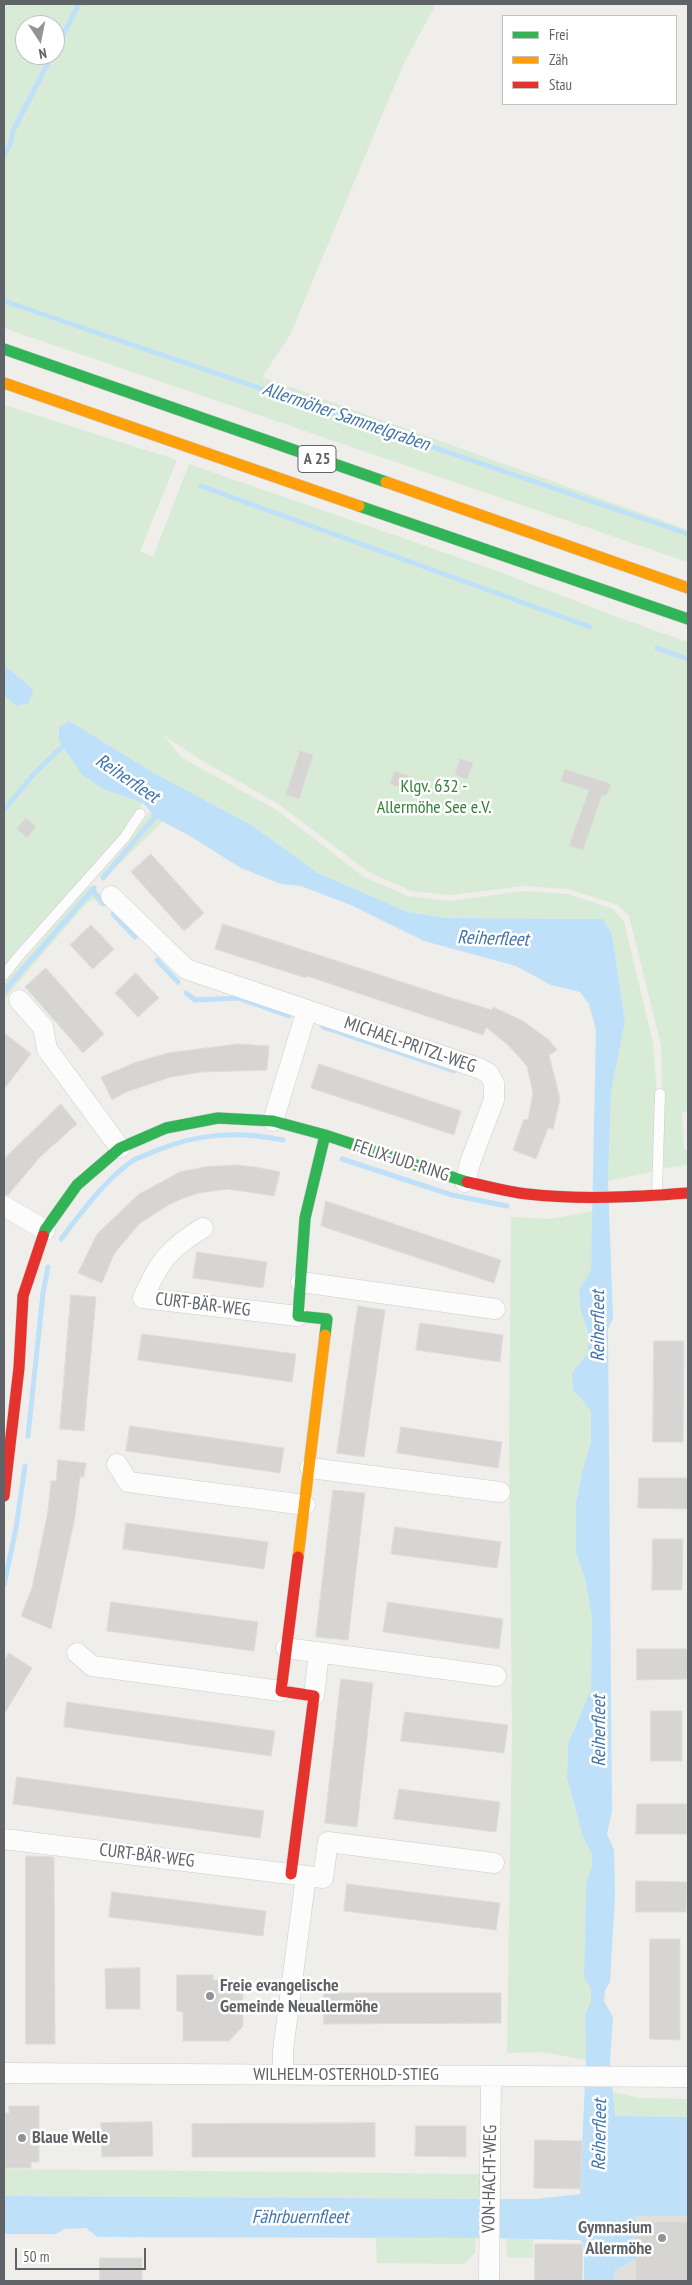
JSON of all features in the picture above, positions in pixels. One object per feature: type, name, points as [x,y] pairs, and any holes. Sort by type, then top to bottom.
[{"type":"main road","name":"A 25","points":[[4,349],[688,588]]},
{"type":"main road","name":"A 25","points":[[4,383],[688,619]]},
{"type":"main road","name":"FELIX-JUD-RING","points":[[4,1493],[23,1296],[45,1230],[77,1185],[120,1148],[166,1128],[218,1118],[273,1121],[325,1135],[465,1182],[526,1194],[574,1198],[626,1198],[688,1193]]},
{"type":"main road","points":[[298,1316],[305,1218],[325,1135]]},
{"type":"main road","name":"CURT-BÄR-WEG","points":[[298,1316],[328,1319]]},
{"type":"main road","points":[[298,1875],[295,1838],[314,1696],[281,1691],[328,1319]]},
{"type":"street","name":"MICHAEL-PRITZL-WEG","points":[[111,896],[186,969],[481,1069],[489,1074],[494,1083],[494,1100],[471,1160],[465,1182]]},
{"type":"street","points":[[19,1000],[43,1027],[47,1049],[120,1148]]},
{"type":"street","points":[[273,1121],[308,1010]]},
{"type":"street","points":[[4,1206],[45,1230]]},
{"type":"street","name":"CURT-BÄR-WEG","points":[[202,1228],[189,1236],[163,1258],[142,1298],[298,1316]]},
{"type":"street","points":[[301,1282],[495,1309]]},
{"type":"street","points":[[328,1319],[332,1286]]},
{"type":"street","points":[[117,1464],[128,1482],[305,1505]]},
{"type":"street","points":[[310,1468],[500,1492]]},
{"type":"street","points":[[286,1648],[496,1676]]},
{"type":"street","points":[[77,1653],[92,1666],[281,1691]]},
{"type":"street","points":[[314,1696],[319,1653]]},
{"type":"street","points":[[295,1838],[494,1863]]},
{"type":"street","name":"CURT-BÄR-WEG","points":[[4,1839],[323,1878],[328,1842]]},
{"type":"street","points":[[283,2074],[283,2050],[298,1875]]},
{"type":"street","name":"WILHELM-OSTERHOLD-STIEG","points":[[4,2073],[688,2077]]},
{"type":"street","name":"VON-HACHT-WEG","points":[[489,2281],[491,2076]]},
{"type":"lane","points":[[4,975],[125,837],[140,814]]},
{"type":"lane","points":[[657,1197],[660,1094]]},
{"type":"shaded area","name":"Gymnasium Allermöhe","points":[[636,2216],[688,2216],[688,2281],[614,2281],[615,2270],[636,2259]]},
{"type":"green space","points":[[4,4],[436,4],[404,63],[290,335],[262,377],[688,530],[688,562],[4,328]]},
{"type":"green space","name":"Klgv. 632 - Allermöhe See e.V.","points":[[4,405],[177,460],[140,551],[153,557],[189,464],[489,568],[688,642],[688,1111],[682,1112],[684,1150],[688,1150],[688,1165],[664,1168],[661,1045],[629,916],[618,905],[568,889],[523,886],[451,895],[411,891],[367,871],[277,803],[201,760],[163,735],[182,758],[275,809],[364,877],[407,896],[450,901],[523,891],[568,894],[613,909],[624,922],[653,1043],[657,1094],[652,1172],[608,1181],[611,1092],[625,1022],[612,934],[603,919],[445,918],[407,912],[316,872],[253,826],[156,774],[104,742],[59,741],[82,775],[105,790],[143,803],[133,820],[4,967],[4,695],[16,706],[33,689],[4,665]]},
{"type":"green space","points":[[150,811],[163,821],[104,879],[99,876],[123,849]]},
{"type":"green space","points":[[93,885],[107,904],[100,906],[95,899],[82,908],[4,999],[4,984],[87,888]]},
{"type":"green space","points":[[593,1211],[591,1270],[579,1289],[580,1308],[588,1332],[588,1353],[573,1390],[591,1411],[591,1442],[582,1472],[576,1503],[576,1553],[585,1579],[592,1618],[591,1691],[568,1744],[567,1778],[583,1837],[592,1854],[592,1865],[586,1884],[584,1976],[591,1989],[591,2003],[585,2014],[586,2060],[542,2052],[507,2053],[512,1730],[509,1440],[511,1217],[550,1219]]},
{"type":"green space","points":[[613,2092],[639,2098],[688,2099],[688,2117],[615,2116]]},
{"type":"green space","points":[[4,2169],[480,2174],[480,2199],[4,2196]]},
{"type":"green space","points":[[376,2238],[476,2238],[475,2253],[464,2264],[377,2263]]},
{"type":"green space","points":[[506,2239],[533,2239],[533,2258],[507,2257]]},
{"type":"water","points":[[4,665],[33,689],[29,703],[16,706],[4,695]]},
{"type":"water","points":[[69,721],[156,774],[253,826],[316,872],[407,912],[445,918],[603,919],[612,934],[625,1022],[611,1092],[608,1181],[613,1318],[608,1329],[612,1811],[607,1834],[614,1850],[615,1895],[610,1982],[605,1990],[604,2001],[613,2017],[610,2060],[615,2116],[688,2117],[688,2216],[636,2216],[636,2259],[615,2270],[614,2281],[584,2281],[584,2245],[580,2240],[97,2237],[86,2228],[64,2229],[56,2234],[4,2234],[4,2196],[535,2199],[580,2194],[586,2060],[585,2014],[591,2002],[591,1989],[584,1977],[586,1884],[592,1865],[592,1854],[583,1837],[567,1778],[568,1744],[591,1690],[592,1618],[585,1579],[576,1553],[576,1503],[582,1472],[591,1442],[591,1411],[573,1390],[572,1373],[588,1353],[588,1332],[580,1308],[579,1289],[591,1270],[596,1030],[589,1004],[580,992],[551,985],[516,966],[424,941],[351,905],[301,886],[281,884],[241,868],[190,836],[156,818],[143,803],[105,790],[82,775],[59,741],[59,727]]},
{"type":"building","points":[[300,751],[313,755],[299,799],[286,795]]},
{"type":"building","points":[[460,759],[473,763],[467,779],[455,775]]},
{"type":"building","points":[[565,769],[611,784],[606,796],[602,795],[583,850],[569,846],[589,790],[561,781]]},
{"type":"building","points":[[395,771],[412,777],[407,790],[390,784]]},
{"type":"building","points":[[26,818],[36,827],[27,838],[17,829]]},
{"type":"building","points":[[151,854],[204,913],[184,931],[131,872]]},
{"type":"building","points":[[223,924],[445,996],[492,1010],[493,1007],[523,1021],[549,1040],[557,1050],[549,1055],[560,1099],[553,1129],[548,1128],[536,1159],[513,1150],[524,1119],[528,1120],[533,1093],[527,1066],[508,1045],[486,1027],[483,1035],[307,976],[306,978],[215,949]]},
{"type":"building","points":[[91,925],[114,949],[93,969],[70,945]]},
{"type":"building","points":[[46,968],[104,1034],[83,1053],[25,987]]},
{"type":"building","points":[[136,973],[159,998],[138,1017],[115,993]]},
{"type":"building","points":[[4,1033],[31,1054],[4,1089]]},
{"type":"building","points":[[238,1044],[269,1046],[267,1070],[202,1072],[171,1077],[126,1092],[112,1100],[101,1077],[134,1063],[168,1053]]},
{"type":"building","points":[[319,1064],[461,1111],[454,1135],[311,1088]]},
{"type":"building","points":[[61,1104],[77,1124],[40,1157],[8,1195],[4,1194],[4,1159]]},
{"type":"building","points":[[236,1165],[280,1172],[274,1196],[228,1189],[199,1193],[184,1198],[170,1204],[139,1224],[114,1254],[102,1283],[78,1273],[97,1234],[139,1194],[180,1172],[204,1167]]},
{"type":"building","points":[[326,1201],[501,1260],[494,1283],[321,1226]]},
{"type":"building","points":[[197,1252],[267,1262],[263,1288],[193,1278]]},
{"type":"building","points":[[71,1295],[96,1297],[84,1431],[60,1429]]},
{"type":"building","points":[[358,1306],[385,1310],[364,1457],[337,1453]]},
{"type":"building","points":[[420,1323],[503,1335],[500,1362],[416,1350]]},
{"type":"building","points":[[142,1334],[296,1354],[292,1382],[138,1360]]},
{"type":"building","points":[[654,1341],[684,1341],[683,1442],[653,1442]]},
{"type":"building","points":[[130,1426],[284,1448],[280,1473],[126,1451]]},
{"type":"building","points":[[401,1427],[502,1442],[498,1468],[397,1453]]},
{"type":"building","points":[[58,1460],[86,1463],[84,1477],[80,1477],[75,1517],[51,1629],[21,1616],[32,1588],[48,1511],[51,1481],[56,1481]]},
{"type":"building","points":[[639,1478],[688,1478],[688,1509],[638,1508]]},
{"type":"building","points":[[333,1490],[365,1493],[348,1640],[316,1637]]},
{"type":"building","points":[[126,1523],[268,1542],[264,1569],[123,1549]]},
{"type":"building","points":[[395,1527],[501,1542],[497,1568],[391,1554]]},
{"type":"building","points":[[653,1539],[683,1539],[682,1590],[652,1590]]},
{"type":"building","points":[[111,1602],[258,1622],[254,1651],[107,1631]]},
{"type":"building","points":[[388,1602],[503,1619],[499,1649],[383,1632]]},
{"type":"building","points":[[637,1649],[688,1649],[688,1679],[637,1680]]},
{"type":"building","points":[[9,1653],[32,1668],[4,1714],[4,1662]]},
{"type":"building","points":[[341,1679],[373,1683],[357,1827],[325,1823]]},
{"type":"building","points":[[67,1702],[275,1731],[271,1756],[64,1727]]},
{"type":"building","points":[[651,1711],[682,1711],[682,1761],[651,1761]]},
{"type":"building","points":[[405,1712],[508,1725],[504,1753],[401,1741]]},
{"type":"building","points":[[17,1777],[264,1811],[260,1838],[13,1804]]},
{"type":"building","points":[[399,1789],[500,1802],[496,1832],[394,1819]]},
{"type":"building","points":[[637,1804],[687,1804],[687,1834],[636,1834]]},
{"type":"building","points":[[26,1856],[54,1857],[55,2044],[26,2044]]},
{"type":"building","points":[[636,1881],[687,1882],[686,1912],[636,1912]]},
{"type":"building","points":[[347,1884],[500,1903],[496,1930],[344,1911]]},
{"type":"building","points":[[112,1892],[266,1911],[263,1936],[109,1917]]},
{"type":"building","points":[[650,1939],[680,1939],[680,2040],[650,2039]]},
{"type":"building","points":[[140,1968],[140,2009],[106,2009],[105,1969]]},
{"type":"building","name":"Freie evangelische Gemeinde Neuallermöhe","points":[[177,1975],[213,1975],[213,1980],[243,1980],[243,2026],[229,2041],[183,2041],[183,2012],[177,2011]]},
{"type":"building","points":[[324,1993],[501,1993],[501,2023],[324,2024]]},
{"type":"building","name":"Blaue Welle","points":[[9,2106],[39,2106],[39,2162],[31,2162],[31,2168],[5,2168],[5,2113],[9,2113]]},
{"type":"building","points":[[152,2122],[153,2156],[102,2157],[101,2123]]},
{"type":"building","points":[[375,2123],[375,2157],[192,2157],[192,2124]]},
{"type":"building","points":[[416,2126],[466,2126],[466,2157],[415,2156]]},
{"type":"building","points":[[535,2140],[582,2141],[581,2189],[534,2188]]},
{"type":"building","name":"Gymnasium Allermöhe","points":[[637,2222],[688,2222],[688,2281],[636,2281]]},
{"type":"building","points":[[535,2244],[583,2244],[582,2281],[535,2281]]},
{"type":"building","points":[[100,2258],[142,2258],[142,2281],[100,2281]]},
{"type":"waterway","points":[[65,31],[79,4]]},
{"type":"waterway","points":[[4,155],[10,145],[13,131],[47,65]]},
{"type":"waterway","name":"Allermöher Sammelgraben","points":[[4,301],[688,534]]},
{"type":"waterway","points":[[201,486],[590,627]]},
{"type":"waterway","points":[[657,648],[688,659]]},
{"type":"waterway","points":[[4,810],[32,776],[66,743]]},
{"type":"waterway","name":"Reiherfleet","points":[[103,878],[159,812]]},
{"type":"waterway","points":[[4,991],[94,888]]},
{"type":"waterway","points":[[92,890],[104,904]]},
{"type":"waterway","points":[[113,914],[135,937]]},
{"type":"waterway","points":[[157,960],[178,982]]},
{"type":"waterway","points":[[186,993],[195,1000],[238,998],[289,1016]]},
{"type":"waterway","points":[[323,1027],[454,1071]]},
{"type":"waterway","points":[[61,1239],[102,1188],[121,1170],[137,1159],[187,1140],[218,1135],[250,1135],[283,1140]]},
{"type":"waterway","points":[[342,1159],[452,1195],[507,1206]]},
{"type":"waterway","points":[[28,1436],[43,1293],[48,1267]]},
{"type":"waterway","points":[[4,1585],[16,1528],[25,1466]]},
{"type":"traffic: fast","points":[[4,349],[386,482]]},
{"type":"traffic: fast","points":[[359,506],[688,619]]},
{"type":"traffic: fast","points":[[43,1236],[45,1230],[77,1185],[120,1148],[166,1128],[218,1118],[273,1121],[325,1135],[467,1182]]},
{"type":"traffic: fast","points":[[325,1135],[305,1218],[298,1316],[327,1319],[325,1335]]},
{"type":"traffic: slow","points":[[4,383],[359,506]]},
{"type":"traffic: slow","points":[[386,482],[688,588]]},
{"type":"traffic: slow","points":[[298,1557],[325,1335]]},
{"type":"traffic: jam","points":[[467,1182],[520,1193],[567,1197],[628,1197],[688,1193]]},
{"type":"traffic: jam","points":[[4,1496],[19,1368],[23,1296],[43,1236]]},
{"type":"traffic: jam","points":[[291,1874],[314,1696],[281,1691],[298,1557]]},
{"type":"place","name":"Freie evangelische Gemeinde Neuallermöhe","points":[[210,1996]]},
{"type":"place","name":"Blaue Welle","points":[[22,2138]]},
{"type":"place","name":"Gymnasium Allermöhe","points":[[662,2238]]},
{"type":"water label","name":"Fährbuernfleet","points":[[300,2218]]}]
